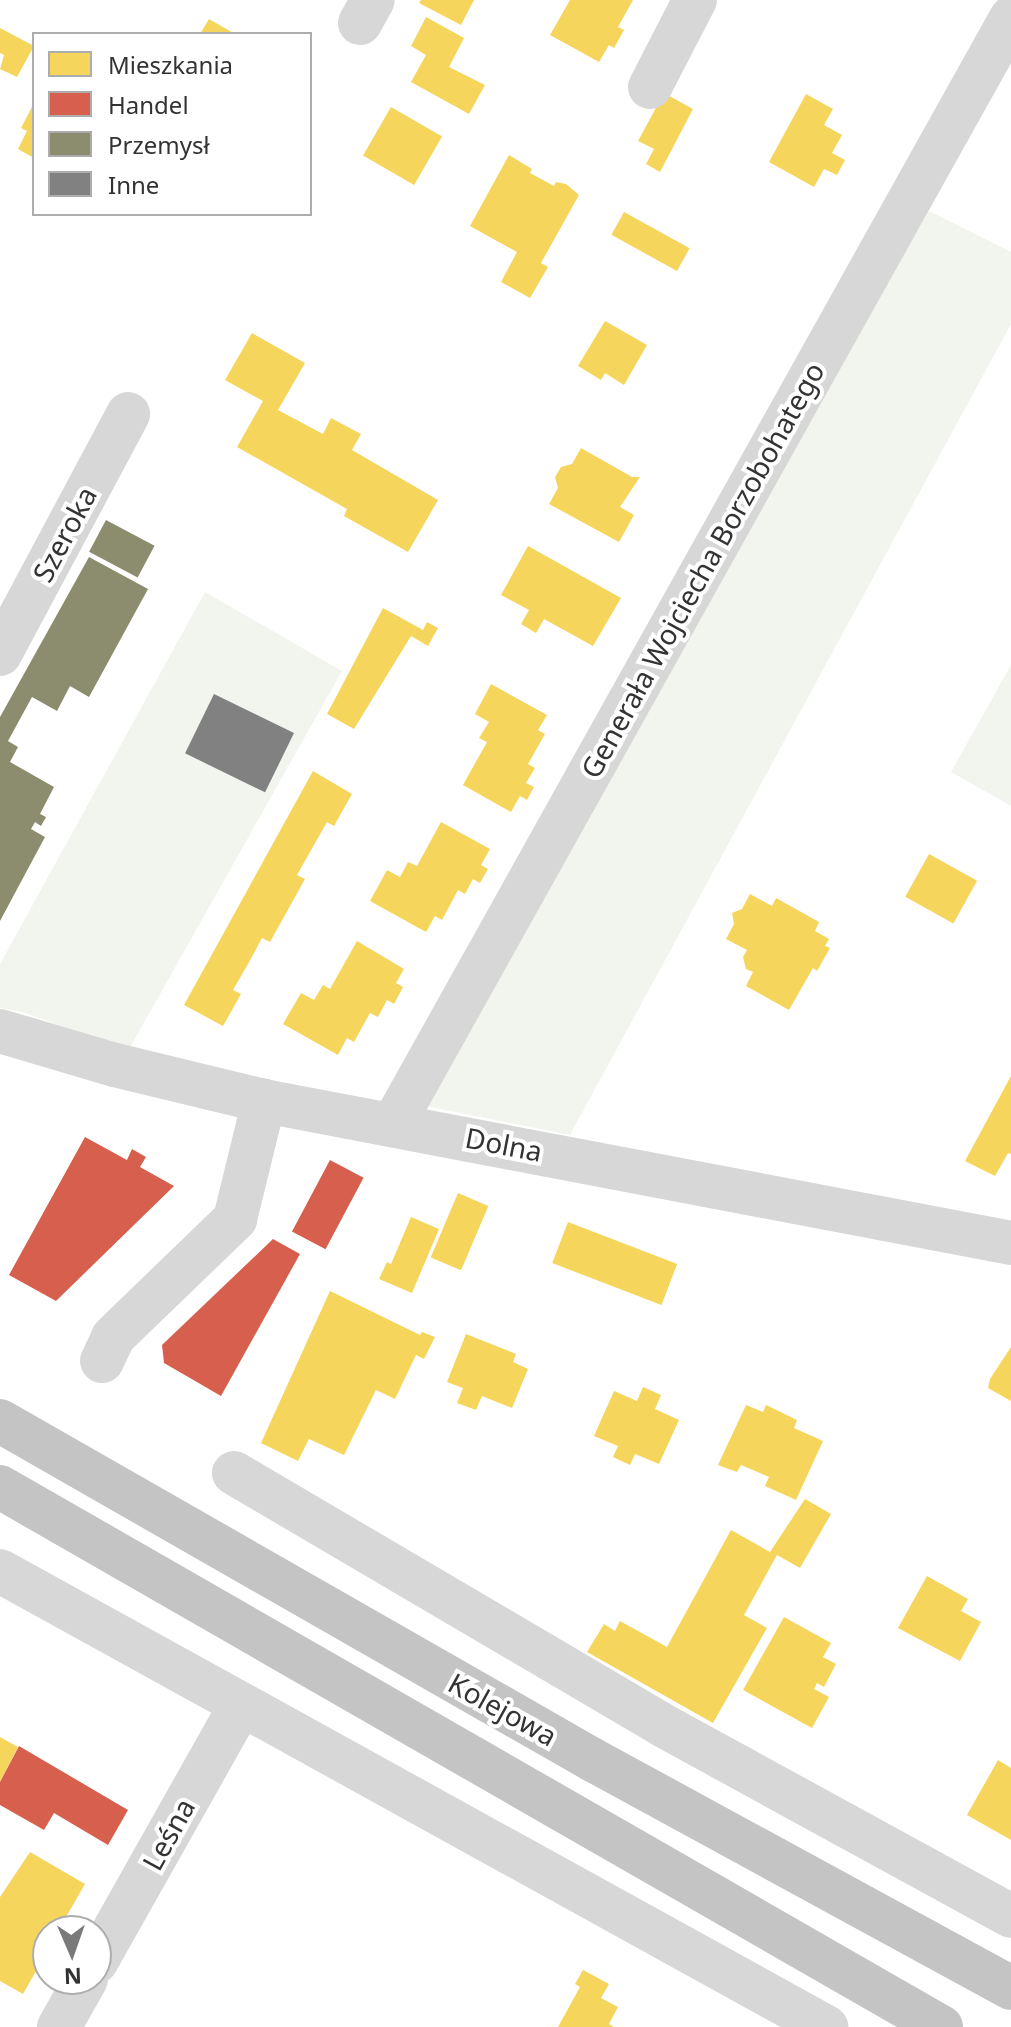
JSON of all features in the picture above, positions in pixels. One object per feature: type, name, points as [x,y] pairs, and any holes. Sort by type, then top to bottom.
[{"type":"highway","name":"Kolejowa","points":[[0,1421],[593,1760],[1011,1988]]},
{"type":"highway","name":"Kolejowa","points":[[0,1487],[941,2027]]},
{"type":"street","points":[[650,87],[695,0]]},
{"type":"street","name":"Generała Wojciecha Borzobohatego","points":[[394,1123],[1011,18]]},
{"type":"street","name":"Szeroka","points":[[0,654],[128,414]]},
{"type":"street","name":"Dolna","points":[[0,1031],[115,1065],[264,1101],[394,1123],[1011,1243]]},
{"type":"street","points":[[102,1361],[113,1337],[235,1219],[264,1101]]},
{"type":"street","points":[[234,1473],[666,1727],[1011,1916]]},
{"type":"street","points":[[0,1571],[826,2027]]},
{"type":"street","name":"Leśna","points":[[112,1934],[240,1706]]},
{"type":"street","points":[[59,2027],[77,1995]]},
{"type":"shaded area","points":[[929,211],[1011,252],[1011,324],[570,1135],[416,1104],[544,874]]},
{"type":"shaded area","points":[[205,592],[342,671],[128,1051],[23,1012],[0,1008],[0,964]]},
{"type":"shaded area","points":[[1011,665],[1011,806],[951,772]]},
{"type":"building: Mieszkania","points":[[421,0],[474,0],[461,25],[419,3]]},
{"type":"building: Mieszkania","points":[[570,0],[633,0],[618,27],[624,30],[614,48],[609,45],[599,62],[550,35]]},
{"type":"building: Mieszkania","points":[[426,17],[464,38],[449,67],[485,85],[469,114],[411,82],[426,55],[411,46]]},
{"type":"building: Mieszkania","points":[[209,19],[232,32],[201,32]]},
{"type":"building: Mieszkania","points":[[0,28],[32,45],[17,77],[0,69],[4,55],[0,53]]},
{"type":"building: Mieszkania","points":[[664,93],[693,109],[660,172],[646,164],[654,149],[638,141]]},
{"type":"building: Mieszkania","points":[[806,94],[833,109],[824,125],[842,135],[832,153],[845,160],[837,175],[824,169],[814,187],[769,162]]},
{"type":"building: Mieszkania","points":[[32,107],[32,157],[18,149],[27,131],[21,128]]},
{"type":"building: Mieszkania","points":[[391,107],[442,136],[414,185],[363,155]]},
{"type":"building: Mieszkania","points":[[509,155],[532,169],[530,173],[554,186],[556,182],[566,184],[579,195],[541,263],[548,267],[530,298],[501,282],[517,252],[470,226]]},
{"type":"building: Mieszkania","points":[[624,212],[690,248],[677,271],[611,235]]},
{"type":"building: Mieszkania","points":[[605,321],[647,345],[624,385],[605,373],[601,380],[578,366]]},
{"type":"building: Mieszkania","points":[[252,333],[305,363],[278,410],[323,434],[331,418],[361,434],[352,450],[438,500],[408,552],[344,516],[347,509],[237,447],[263,401],[225,380]]},
{"type":"building: Mieszkania","points":[[581,448],[632,477],[640,477],[620,507],[634,515],[619,542],[549,504],[558,488],[555,477],[561,467],[572,464]]},
{"type":"building: Mieszkania","points":[[528,546],[621,598],[593,646],[544,619],[536,633],[521,624],[529,610],[501,595]]},
{"type":"building: Mieszkania","points":[[383,608],[423,630],[427,622],[438,628],[428,646],[411,636],[354,729],[327,714]]},
{"type":"building: Mieszkania","points":[[491,684],[547,715],[538,730],[545,734],[528,764],[535,768],[526,783],[534,787],[527,800],[520,796],[511,812],[463,785],[487,742],[479,738],[489,722],[475,714]]},
{"type":"building: Mieszkania","points":[[313,771],[352,794],[334,826],[327,822],[297,875],[305,879],[270,942],[262,938],[233,990],[241,994],[223,1026],[184,1005]]},
{"type":"building: Mieszkania","points":[[441,822],[490,849],[481,865],[488,869],[480,883],[473,879],[465,894],[458,890],[442,920],[435,916],[426,932],[370,901],[387,870],[400,877],[408,862],[417,866]]},
{"type":"building: Mieszkania","points":[[929,854],[977,881],[953,924],[905,897]]},
{"type":"building: Mieszkania","points":[[750,894],[772,906],[776,898],[819,922],[815,931],[829,939],[825,946],[830,948],[817,971],[813,968],[789,1010],[746,986],[753,972],[746,969],[743,957],[747,950],[726,939],[734,924],[732,913],[742,909]]},
{"type":"building: Mieszkania","points":[[357,941],[404,969],[396,983],[403,987],[394,1004],[387,1000],[378,1017],[370,1013],[354,1042],[347,1038],[338,1055],[283,1024],[301,993],[314,1000],[323,985],[330,989]]},
{"type":"building: Mieszkania","points":[[1011,1076],[1011,1154],[1008,1153],[995,1176],[965,1161]]},
{"type":"building: Mieszkania","points":[[458,1193],[488,1206],[461,1270],[431,1257]]},
{"type":"building: Mieszkania","points":[[411,1217],[439,1229],[412,1293],[379,1279],[387,1262],[391,1264]]},
{"type":"building: Mieszkania","points":[[568,1222],[677,1264],[661,1305],[552,1263]]},
{"type":"building: Mieszkania","points":[[330,1291],[420,1335],[422,1332],[435,1337],[424,1359],[416,1355],[395,1399],[376,1390],[344,1455],[309,1439],[298,1461],[261,1443]]},
{"type":"building: Mieszkania","points":[[466,1334],[516,1354],[513,1362],[528,1369],[512,1408],[482,1396],[476,1410],[457,1403],[463,1388],[447,1382]]},
{"type":"building: Mieszkania","points":[[1011,1347],[1011,1401],[988,1388],[990,1379]]},
{"type":"building: Mieszkania","points":[[643,1387],[661,1395],[655,1409],[679,1420],[659,1464],[635,1454],[630,1465],[613,1457],[618,1446],[594,1436],[614,1391],[637,1401]]},
{"type":"building: Mieszkania","points":[[746,1405],[763,1412],[766,1405],[797,1420],[794,1428],[823,1441],[796,1500],[765,1486],[769,1477],[741,1465],[737,1472],[718,1465]]},
{"type":"building: Mieszkania","points":[[805,1499],[831,1514],[800,1568],[777,1555],[744,1615],[767,1628],[713,1723],[587,1652],[604,1624],[615,1631],[620,1621],[667,1647],[731,1530],[770,1552]]},
{"type":"building: Mieszkania","points":[[927,1576],[968,1599],[961,1611],[981,1622],[960,1661],[898,1628]]},
{"type":"building: Mieszkania","points":[[784,1617],[831,1643],[823,1657],[836,1664],[824,1687],[817,1683],[814,1689],[829,1697],[812,1728],[743,1690]]},
{"type":"building: Mieszkania","points":[[0,1737],[18,1747],[0,1782]]},
{"type":"building: Mieszkania","points":[[998,1760],[1011,1768],[1011,1840],[967,1815]]},
{"type":"building: Mieszkania","points":[[30,1852],[85,1884],[67,1915],[32,1915],[32,1978],[23,1994],[0,1981],[0,1897]]},
{"type":"building: Mieszkania","points":[[583,1970],[609,1984],[601,1998],[618,2007],[609,2024],[614,2027],[558,2027],[580,1987],[575,1984]]},
{"type":"building: Handel","points":[[85,1137],[127,1160],[132,1149],[146,1157],[140,1167],[174,1186],[56,1301],[9,1275]]},
{"type":"building: Handel","points":[[330,1160],[364,1178],[326,1249],[292,1232]]},
{"type":"building: Handel","points":[[273,1239],[300,1254],[221,1396],[164,1363],[162,1345]]},
{"type":"building: Handel","points":[[19,1746],[128,1810],[108,1845],[54,1813],[44,1830],[0,1805],[0,1782]]},
{"type":"building: Przemysł","points":[[106,520],[155,546],[138,578],[89,552]]},
{"type":"building: Przemysł","points":[[89,557],[148,589],[89,697],[70,686],[57,711],[32,697],[8,741],[18,747],[10,762],[54,787],[40,814],[46,817],[41,826],[35,822],[31,829],[45,837],[0,921],[0,717]]},
{"type":"building: Inne","points":[[214,694],[294,733],[265,792],[185,753]]}]
